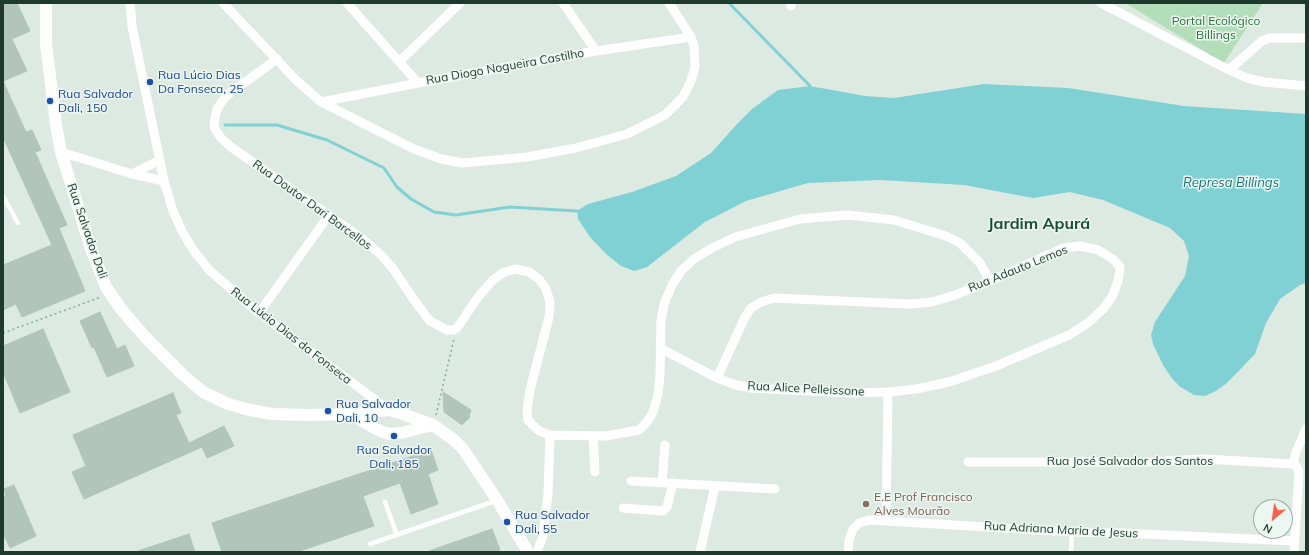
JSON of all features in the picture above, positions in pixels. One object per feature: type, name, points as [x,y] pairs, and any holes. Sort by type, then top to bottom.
[{"type":"street","name":"Rua Salvador Dali","points":[[46,3],[46,44],[56,126],[61,152],[91,249],[106,287],[121,309],[146,338],[182,374],[203,392],[228,404],[272,414],[351,414],[384,410],[403,414],[433,426],[454,440],[463,449],[498,500],[528,552]]},
{"type":"street","name":"Rua Lúcio Dias da Fonseca","points":[[130,3],[132,26],[164,181],[182,233],[210,271],[259,313],[384,410]]},
{"type":"street","points":[[223,3],[296,80],[321,102],[414,149],[441,159],[464,163],[527,157],[576,148],[627,134],[664,115],[683,96],[691,81],[695,67],[694,46],[691,37],[669,3]]},
{"type":"street","points":[[347,3],[418,82]]},
{"type":"street","points":[[400,61],[460,3]]},
{"type":"street","points":[[563,3],[596,51]]},
{"type":"street","points":[[1101,3],[1226,69],[1247,78],[1264,82],[1306,86]]},
{"type":"street","name":"Rua Diogo Nogueira Castilho","points":[[321,102],[418,82],[596,51],[691,37]]},
{"type":"street","points":[[1226,69],[1262,41],[1269,38],[1306,38]]},
{"type":"street","name":"Rua Doutor Dari Barcellos","points":[[276,59],[226,96],[217,109],[214,123],[215,129],[221,138],[231,148],[364,240],[381,255],[394,270],[414,300],[430,320],[446,330],[450,331],[457,328]]},
{"type":"street","points":[[61,152],[132,174],[164,181]]},
{"type":"street","points":[[132,174],[160,160]]},
{"type":"street","points":[[457,328],[478,297],[493,280],[504,272],[516,269],[529,272],[539,279],[546,289],[550,302],[549,317],[544,341],[530,390],[527,410],[528,420],[539,431],[550,435],[606,436],[639,430],[647,422],[653,412],[658,395],[661,321],[664,304],[675,280],[681,271],[694,259],[735,237],[800,219],[848,215],[894,220],[946,236],[960,243],[980,263],[990,281]]},
{"type":"street","points":[[259,313],[329,216]]},
{"type":"street","name":"Rua Adauto Lemos","points":[[717,378],[745,317],[751,308],[761,302],[774,298],[910,304],[932,302],[955,295],[990,281],[1063,248],[1080,246],[1098,250],[1113,259],[1120,267],[1118,281],[1112,297],[1103,309],[1088,323],[1068,336],[996,366],[949,382],[916,389],[888,392]]},
{"type":"street","name":"Rua Alice Pelleissone","points":[[660,348],[717,378],[736,385],[751,388],[849,393],[888,392]]},
{"type":"street","points":[[886,521],[888,392]]},
{"type":"street","points":[[376,429],[376,417],[384,410]]},
{"type":"street","points":[[351,414],[376,429],[388,434],[401,433],[433,426]]},
{"type":"street","points":[[401,433],[406,427],[407,423],[403,414]]},
{"type":"street","points":[[1294,552],[1299,472],[1297,467],[1293,464],[1296,452],[1306,429]]},
{"type":"street","points":[[536,552],[543,536],[548,494],[550,435]]},
{"type":"street","points":[[593,436],[595,472]]},
{"type":"street","points":[[662,482],[665,445]]},
{"type":"street","name":"Rua José Salvador dos Santos","points":[[968,462],[1145,462],[1204,459],[1293,464]]},
{"type":"street","points":[[631,480],[776,489]]},
{"type":"street","points":[[623,508],[663,512],[667,507],[673,483]]},
{"type":"street","points":[[700,552],[715,486]]},
{"type":"street","name":"Rua Adriana Maria de Jesus","points":[[848,552],[849,540],[853,529],[859,523],[869,520],[1072,532],[1294,541]]},
{"type":"lane","points":[[3,196],[18,223]]},
{"type":"lane","points":[[370,544],[498,500]]},
{"type":"lane","points":[[385,502],[398,534]]},
{"type":"lane","points":[[1071,552],[1072,532]]},
{"type":"path","points":[[3,333],[111,293]]},
{"type":"path","points":[[433,426],[457,328]]},
{"type":"green space","name":"Portal Ecológico Billings","points":[[1125,3],[1263,3],[1224,63]]},
{"type":"water","name":"Represa Billings","points":[[984,84],[1068,88],[1184,106],[1306,114],[1306,283],[1300,285],[1280,299],[1266,323],[1255,354],[1227,383],[1216,391],[1205,396],[1194,395],[1179,386],[1171,377],[1163,365],[1153,344],[1151,335],[1155,322],[1185,276],[1189,256],[1184,241],[1170,228],[1103,200],[1070,192],[1033,198],[964,185],[880,180],[808,183],[746,201],[705,222],[647,267],[634,271],[621,266],[606,254],[590,237],[578,219],[577,211],[588,204],[632,192],[676,176],[711,153],[752,109],[778,90],[810,86],[865,96],[894,98]]},
{"type":"building","points":[[3,3],[17,3],[30,31],[12,39],[27,71],[3,81]]},
{"type":"building","points":[[3,81],[26,132],[32,130],[41,150],[35,152],[67,225],[59,228],[85,291],[22,317],[16,304],[3,310],[3,265],[52,245],[3,137]]},
{"type":"building","points":[[100,312],[117,349],[125,345],[134,366],[107,377],[94,347],[92,348],[80,321]]},
{"type":"building","points":[[43,329],[70,392],[20,413],[3,372],[3,346]]},
{"type":"building","points":[[443,392],[471,410],[470,417],[462,425],[444,412]]},
{"type":"building","points":[[173,393],[181,413],[176,415],[189,443],[224,426],[234,446],[207,458],[202,447],[84,499],[72,472],[86,466],[73,435]]},
{"type":"building","points":[[431,450],[438,470],[428,474],[438,504],[411,514],[400,483],[363,496],[374,526],[297,552],[222,552],[212,523]]},
{"type":"building","points":[[14,485],[36,536],[10,548],[3,533],[3,497],[6,496],[4,489]]},
{"type":"building","points":[[492,529],[500,550],[494,552],[429,552],[429,551]]},
{"type":"building","points":[[189,534],[195,552],[138,552],[138,551]]},
{"type":"waterway","points":[[729,3],[810,86]]},
{"type":"waterway","points":[[225,125],[277,125],[327,140],[384,168],[397,187],[411,199],[434,212],[456,215],[510,207],[577,211]]},
{"type":"place","name":"Rua Lúcio Dias Da Fonseca, 25","points":[[150,82]]},
{"type":"place","name":"Rua Salvador Dali, 150","points":[[50,101]]},
{"type":"place","name":"Rua Salvador Dali, 10","points":[[328,411]]},
{"type":"place","name":"Rua Salvador Dali, 185","points":[[394,436]]},
{"type":"place","name":"E.E Prof Francisco Alves Mourão","points":[[866,504]]},
{"type":"place","name":"Rua Salvador Dali, 55","points":[[507,522]]},
{"type":"district","name":"Jardim Apurá","points":[[1039,224]]}]
